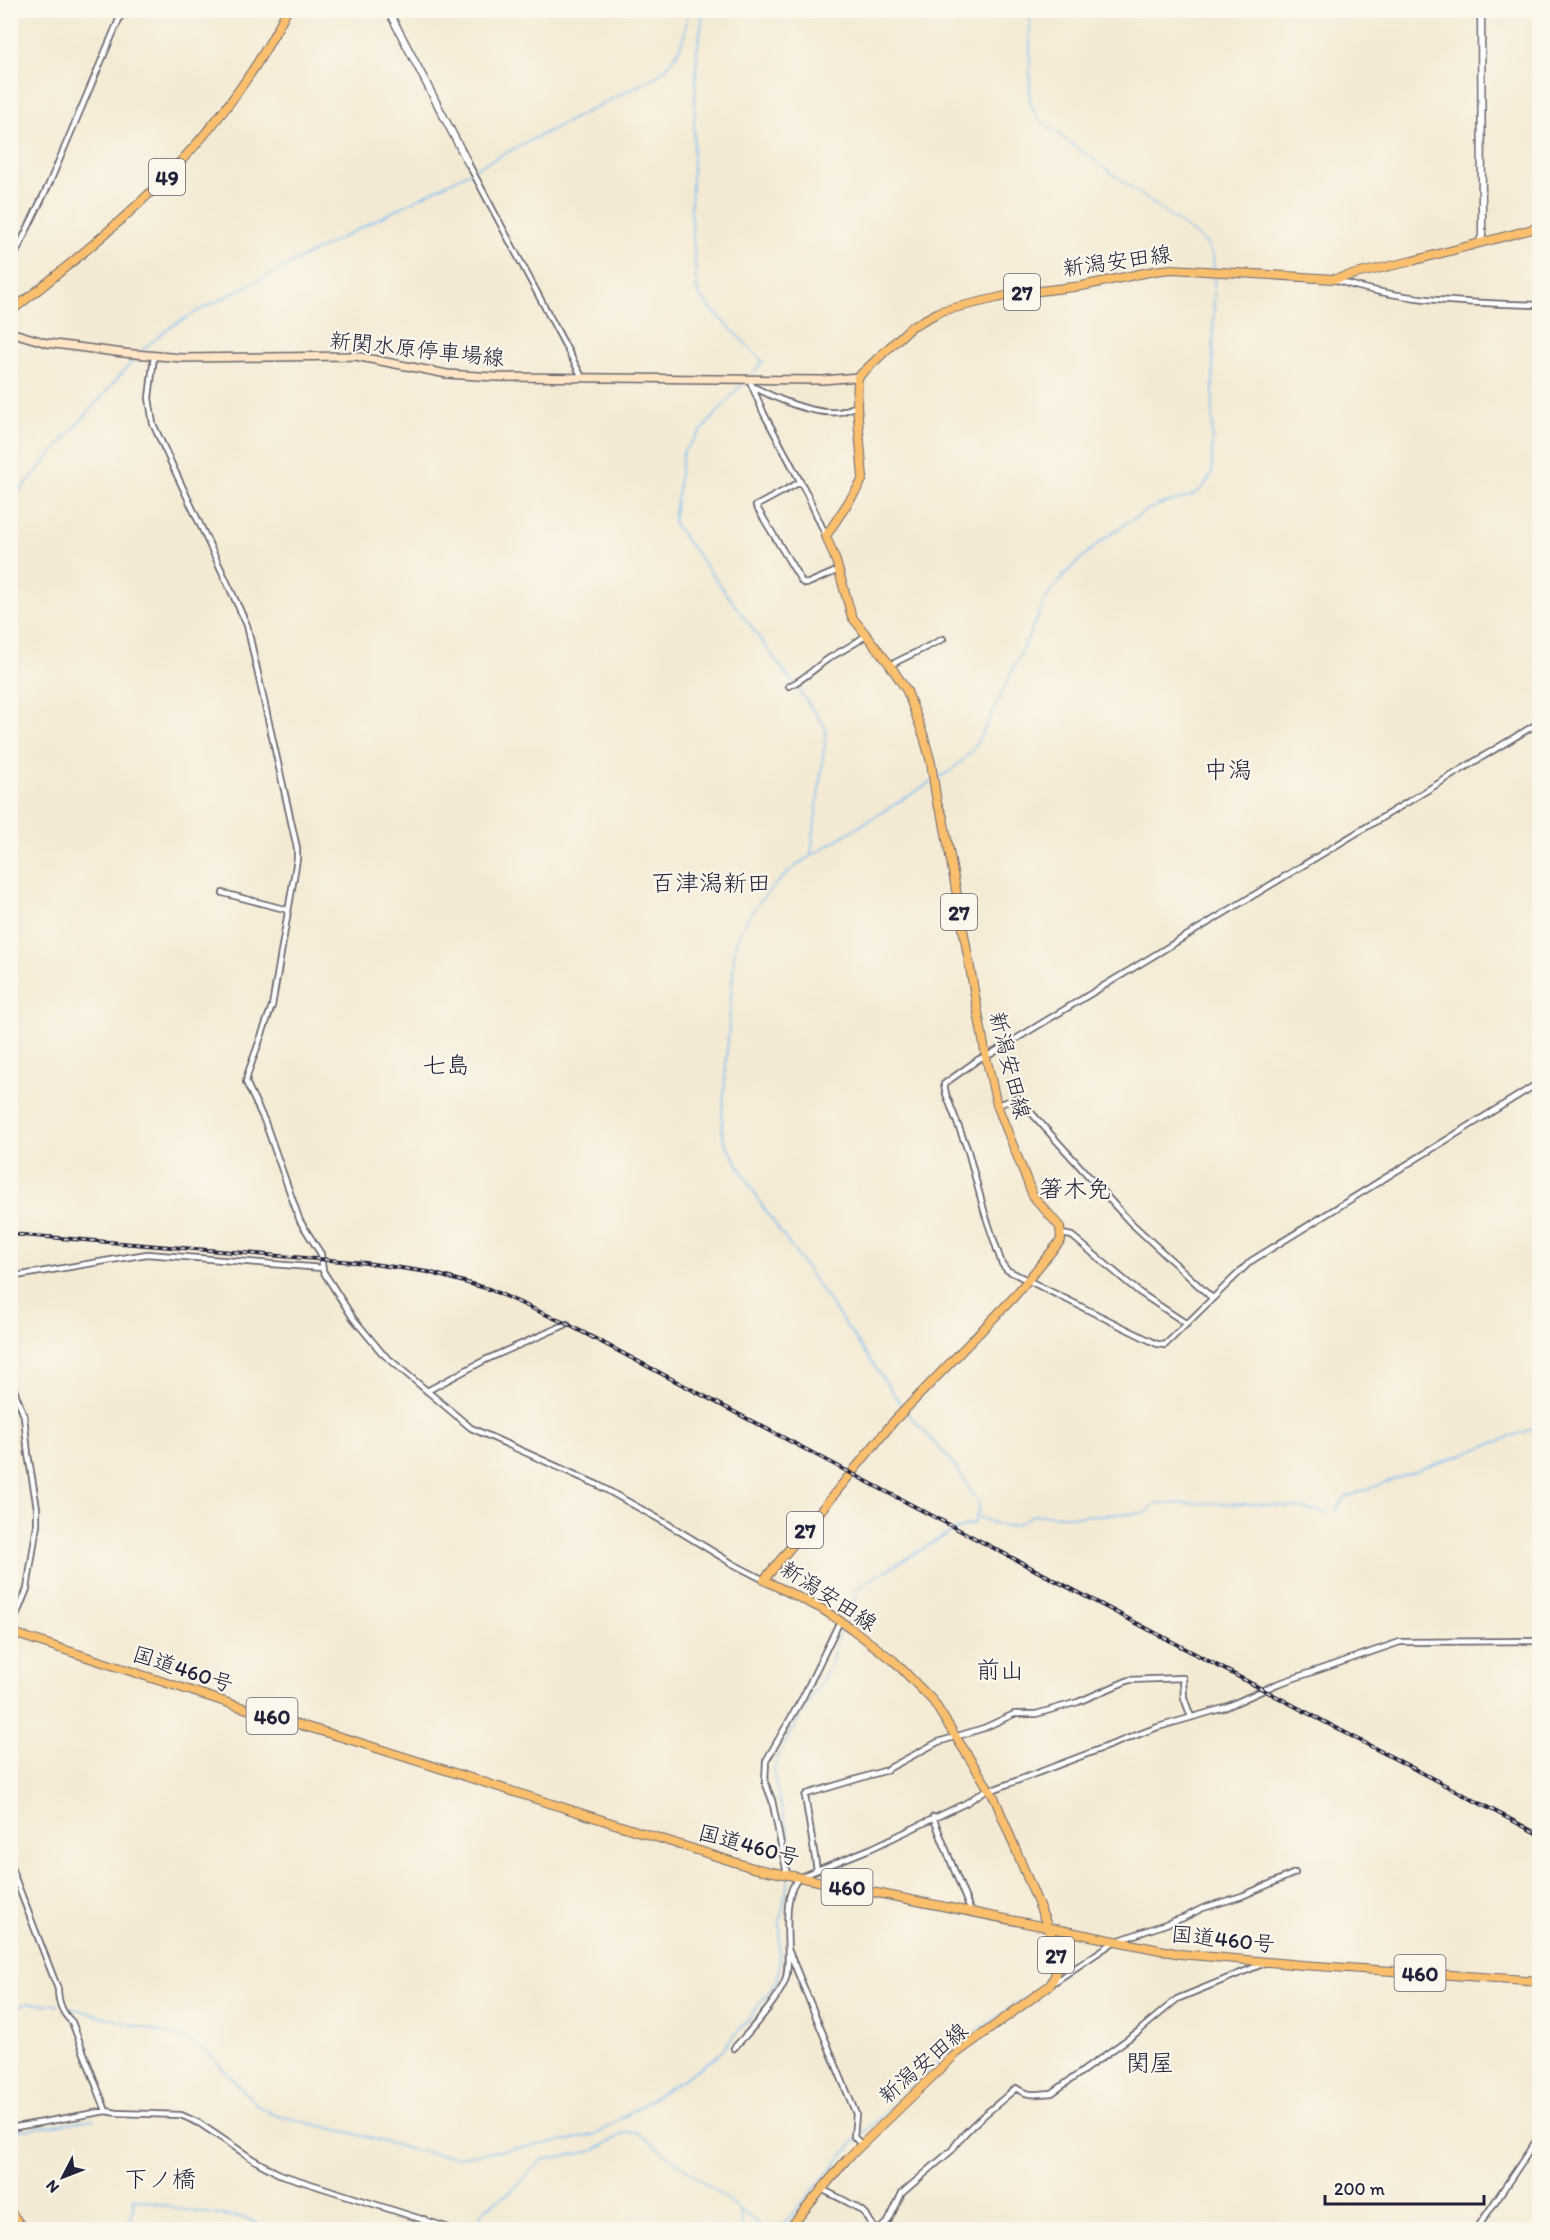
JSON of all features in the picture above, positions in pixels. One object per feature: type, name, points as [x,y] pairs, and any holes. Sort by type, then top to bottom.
[{"type":"main road","name":"49","points":[[10,312],[132,211],[199,143],[244,83],[265,51],[287,10]]},
{"type":"main road","name":"新潟安田線","points":[[858,377],[911,327],[941,310],[1014,294],[1089,285],[1154,271],[1211,270],[1334,279],[1539,227]]},
{"type":"main road","name":"新関水原停車場線","points":[[10,332],[47,343],[150,356],[225,358],[355,356],[447,374],[494,377],[582,377],[750,383],[844,380],[858,377]]},
{"type":"main road","points":[[826,536],[863,477],[857,406],[858,377]]},
{"type":"main road","name":"新潟安田線","points":[[788,2229],[861,2144],[957,2053],[1050,1985],[1058,1961],[1052,1937],[989,1788],[933,1701],[916,1681],[852,1629],[822,1609],[764,1580],[901,1413],[1013,1298],[1061,1240],[1062,1234],[1060,1227],[1033,1196],[997,1105],[931,763],[924,737],[907,691],[890,665],[852,617],[839,570],[826,536]]},
{"type":"main road","name":"国道460号","points":[[10,1632],[753,1868],[1180,1954],[1539,1981]]},
{"type":"main road","points":[[10,2211],[24,2229]]},
{"type":"street","points":[[10,266],[50,184],[123,10]]},
{"type":"street","points":[[388,10],[582,377]]},
{"type":"street","points":[[1479,243],[1482,236],[1481,10]]},
{"type":"street","points":[[1334,279],[1378,292],[1401,295],[1491,304],[1539,305]]},
{"type":"street","points":[[150,356],[149,398],[153,424],[247,625],[297,848],[272,1006],[246,1082],[265,1122],[300,1221],[321,1254],[322,1268],[362,1330],[382,1353],[471,1428],[598,1485],[764,1580]]},
{"type":"street","points":[[750,383],[770,396],[812,409],[839,412],[857,406]]},
{"type":"street","points":[[750,383],[826,536]]},
{"type":"street","points":[[800,482],[756,506],[802,582],[806,584],[839,570]]},
{"type":"street","points":[[792,685],[827,660],[849,649],[866,635]]},
{"type":"street","points":[[890,665],[943,639]]},
{"type":"street","points":[[1539,722],[986,1057],[947,1081],[944,1088],[968,1151],[985,1214],[1002,1264],[1007,1270],[1157,1344],[1165,1345],[1241,1268],[1472,1126],[1539,1082]]},
{"type":"street","points":[[223,893],[288,910]]},
{"type":"street","points":[[997,1105],[1018,1098],[1129,1221],[1212,1298]]},
{"type":"street","points":[[1062,1234],[1072,1236],[1139,1292],[1187,1324]]},
{"type":"street","points":[[10,1277],[147,1254],[322,1268]]},
{"type":"street","points":[[427,1390],[485,1360],[567,1324]]},
{"type":"street","points":[[10,1379],[24,1416],[37,1508],[37,1526],[27,1589],[10,1632]]},
{"type":"street","points":[[734,2048],[779,1993],[786,1979],[790,1900],[796,1880],[765,1782],[766,1761],[804,1697],[840,1621]]},
{"type":"street","points":[[794,1876],[817,1870],[872,1848],[966,1803],[989,1788],[995,1789],[1158,1727],[1224,1708],[1277,1684],[1400,1642],[1539,1641]]},
{"type":"street","points":[[817,1870],[805,1796],[807,1794],[884,1771],[938,1742],[984,1728],[1014,1713],[1036,1714],[1078,1702],[1129,1680],[1183,1677],[1184,1698],[1191,1717]]},
{"type":"street","points":[[933,1817],[971,1912]]},
{"type":"street","points":[[10,1865],[58,1989],[63,2012],[72,2022],[106,2111]]},
{"type":"street","points":[[1050,1985],[1070,1974],[1114,1942],[1242,1896],[1295,1873]]},
{"type":"street","points":[[786,1947],[855,2114],[854,2138],[861,2144]]},
{"type":"street","points":[[821,2189],[858,2209],[865,2214],[867,2221],[878,2229],[889,2220],[902,2193],[952,2150],[984,2116],[1016,2088],[1023,2093],[1036,2095],[1052,2093],[1139,2031],[1177,1999],[1266,1962]]},
{"type":"street","points":[[10,2128],[106,2111],[181,2115],[199,2123],[279,2174],[446,2227]]},
{"type":"street","points":[[1476,2229],[1539,2135]]},
{"type":"street","points":[[420,2229],[424,2219]]},
{"type":"waterway","points":[[474,169],[657,76],[671,62],[680,47],[688,10]]},
{"type":"waterway","points":[[704,10],[697,50],[691,209],[697,290],[701,298],[763,362],[752,373]]},
{"type":"waterway","points":[[1030,10],[1030,102],[1037,118],[1205,242],[1213,256],[1214,269]]},
{"type":"waterway","points":[[141,351],[170,327],[198,311],[470,172]]},
{"type":"waterway","points":[[937,778],[951,771],[973,750],[1047,597],[1065,574],[1099,543],[1124,525],[1156,506],[1196,493],[1207,482],[1212,472],[1214,273]]},
{"type":"waterway","points":[[10,502],[136,357]]},
{"type":"waterway","points":[[742,384],[683,452],[673,522],[825,726],[826,734],[811,854]]},
{"type":"waterway","points":[[903,1407],[763,1207],[723,1138],[722,1118],[735,945],[745,922],[770,890],[798,864],[931,782]]},
{"type":"waterway","points":[[847,1623],[858,1587],[951,1532],[974,1523],[979,1509],[979,1502],[951,1461],[906,1411]]},
{"type":"waterway","points":[[1335,1511],[1346,1497],[1540,1426]]},
{"type":"waterway","points":[[978,1517],[997,1524],[1012,1526],[1035,1515],[1146,1513],[1155,1504],[1199,1503],[1285,1506],[1328,1513]]},
{"type":"waterway","points":[[790,1873],[791,1847],[774,1772],[788,1737],[828,1670],[844,1627]]},
{"type":"waterway","points":[[63,2006],[190,2040],[209,2054],[258,2106],[274,2115],[413,2150],[458,2157],[571,2140],[597,2134],[715,2058],[746,2022],[777,1981],[780,1921],[789,1877]]},
{"type":"waterway","points":[[1068,1967],[1072,1962]]},
{"type":"waterway","points":[[476,2230],[486,2208],[512,2191],[541,2160],[593,2151],[623,2134],[637,2132],[759,2224],[765,2227],[784,2224],[853,2143],[954,2047],[1040,1987]]},
{"type":"waterway","points":[[10,2011],[27,2003],[59,2005]]},
{"type":"waterway","points":[[10,2132],[94,2119]]},
{"type":"waterway","points":[[127,2230],[134,2204],[133,2198],[190,2211],[246,2218],[268,2230]]},
{"type":"waterway","points":[[740,2210],[743,2230]]},
{"type":"railway","points":[[10,1234],[366,1263],[428,1272],[489,1289],[567,1324],[1540,1835]]},
{"type":"district","name":"中潟","points":[[1228,769]]},
{"type":"district","name":"百津潟新田","points":[[711,882]]},
{"type":"district","name":"七島","points":[[446,1064]]},
{"type":"district","name":"箸木免","points":[[1075,1188]]},
{"type":"district","name":"前山","points":[[1000,1669]]},
{"type":"district","name":"関屋","points":[[1150,2062]]},
{"type":"district","name":"下ノ橋","points":[[160,2178]]}]
